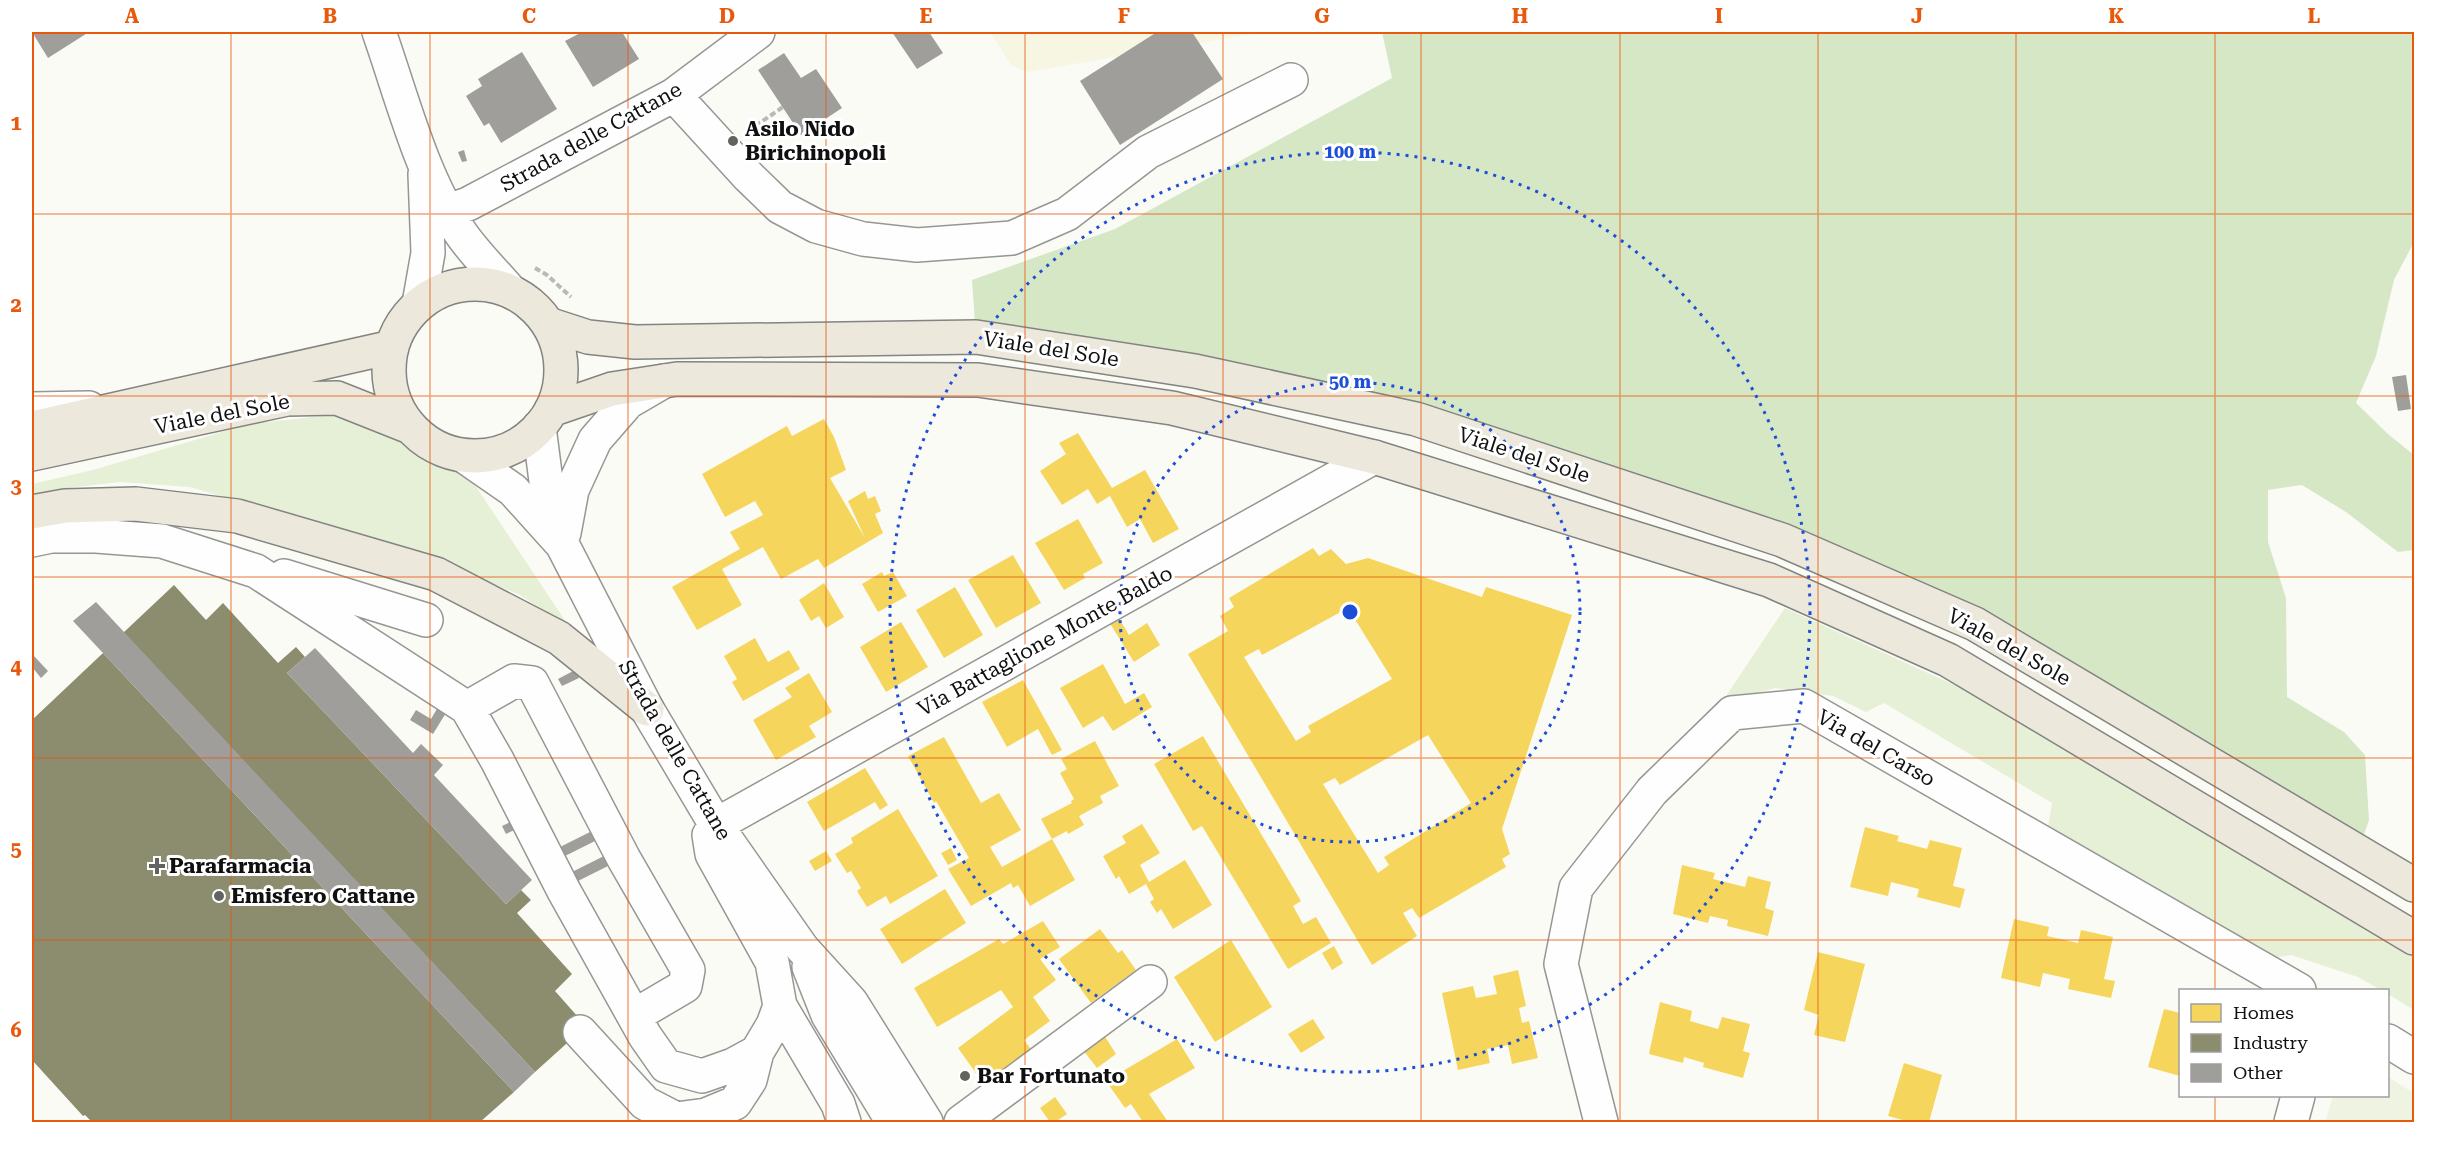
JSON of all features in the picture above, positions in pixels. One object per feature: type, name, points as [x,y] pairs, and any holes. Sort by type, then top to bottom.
[{"type":"main road","name":"Viale del Sole","points":[[472,284],[492,285],[510,291],[531,304],[548,324],[556,340],[561,375],[558,393],[545,419],[518,445],[492,455],[464,456],[444,451],[425,441],[410,427],[400,413],[389,381],[388,364],[392,347],[404,320],[419,304],[435,293],[453,286],[472,284]]},
{"type":"main road","name":"Viale del Sole","points":[[548,324],[588,337],[635,342],[976,337],[1195,371],[1416,419],[1782,540],[1976,624],[2415,885]]},
{"type":"main road","name":"Viale del Sole","points":[[32,428],[392,347]]},
{"type":"main road","name":"Viale del Sole","points":[[666,380],[978,380],[1172,408],[1374,457],[1769,580],[1948,660],[2415,938]]},
{"type":"main road","points":[[545,419],[612,389],[666,380]]},
{"type":"main road","name":"Viale del Sole","points":[[32,454],[287,399],[337,398],[410,427]]},
{"type":"main road","points":[[32,512],[65,506],[136,504],[237,516],[436,574],[559,638],[648,709]]},
{"type":"street","points":[[379,32],[424,162],[448,211],[460,232],[510,291]]},
{"type":"street","name":"Strada delle Cattane","points":[[448,211],[468,204],[674,95],[758,32]]},
{"type":"street","points":[[674,95],[749,177],[780,207],[816,226],[863,239],[917,245],[1012,238],[1067,214],[1148,152],[1291,80]]},
{"type":"street","points":[[419,304],[428,253],[424,162]]},
{"type":"street","points":[[562,544],[572,490],[595,440],[628,402],[666,380]]},
{"type":"street","points":[[32,409],[126,407]]},
{"type":"street","name":"Strada delle Cattane","points":[[545,419],[546,481],[562,544],[648,709],[716,825],[802,948],[851,1002],[926,1122]]},
{"type":"street","name":"Strada delle Cattane","points":[[464,456],[513,490],[562,544]]},
{"type":"street","name":"Via Battaglione Monte Baldo","points":[[716,825],[1374,457]]},
{"type":"street","points":[[32,540],[51,536],[96,536],[162,541],[426,620]]},
{"type":"street","points":[[256,571],[467,708],[497,760],[564,891],[634,1016],[666,1066],[702,1076],[733,1065],[757,1052]]},
{"type":"street","points":[[467,708],[514,681],[532,683],[624,859],[688,970],[685,986],[634,1016]]},
{"type":"street","name":"Via del Carso","points":[[1601,1122],[1561,964],[1576,888],[1652,791],[1732,713],[1804,706],[2297,989]]},
{"type":"street","points":[[716,825],[709,835],[712,854],[772,962],[780,1006],[838,1104],[844,1122]]},
{"type":"street","name":"Strada delle Cattane","points":[[802,948],[828,1015],[893,1122]]},
{"type":"street","points":[[961,1122],[1150,982]]},
{"type":"street","points":[[580,1032],[645,1103],[675,1119],[706,1115],[735,1103],[750,1080],[757,1052],[773,1025],[780,1006]]},
{"type":"street","points":[[2389,1042],[2415,1057]]},
{"type":"street","points":[[2291,1122],[2297,1097]]},
{"type":"path","points":[[723,148],[783,107]]},
{"type":"path","points":[[531,265],[548,275],[574,299]]},
{"type":"green space","points":[[990,32],[1264,32],[1026,72],[1011,65]]},
{"type":"green space","points":[[1382,32],[2414,32],[2414,242],[2394,280],[2376,356],[2356,403],[2414,455],[2414,550],[2398,552],[2346,512],[2302,485],[2268,490],[2268,542],[2286,598],[2287,697],[2344,732],[2365,755],[2369,820],[2358,852],[1975,624],[1416,419],[976,337],[972,280],[1115,229],[1392,78]]},
{"type":"green space","points":[[357,412],[387,423],[411,443],[465,470],[568,625],[518,594],[416,552],[190,487],[120,482],[32,494],[32,484],[93,470],[249,424]]},
{"type":"green space","points":[[1785,608],[1994,703],[2414,954],[2414,1010],[2389,995],[2389,989],[2379,989],[2358,977],[2291,955],[2266,959],[2048,827],[2052,803],[1884,703],[1866,712],[1833,696],[1775,688],[1722,702]]},
{"type":"green space","points":[[2389,1078],[2414,1093],[2414,1122],[2325,1122],[2333,1097],[2389,1097]]},
{"type":"building: Homes","points":[[824,419],[834,437],[846,470],[830,478],[865,538],[848,501],[865,491],[868,499],[875,496],[881,511],[875,514],[883,533],[824,568],[818,559],[781,579],[763,547],[722,569],[742,605],[697,630],[672,587],[740,549],[730,532],[763,515],[755,501],[725,517],[702,474],[787,426],[792,436]]},
{"type":"building: Homes","points":[[1078,433],[1112,488],[1145,470],[1179,529],[1153,543],[1140,519],[1127,527],[1110,496],[1097,504],[1088,489],[1062,505],[1040,471],[1066,454],[1059,443]]},
{"type":"building: Homes","points":[[1078,519],[1103,563],[1083,574],[1085,578],[1064,590],[1035,543]]},
{"type":"building: Homes","points":[[1313,548],[1319,556],[1331,549],[1346,564],[1368,558],[1482,597],[1486,587],[1572,615],[1502,829],[1510,854],[1502,859],[1506,867],[1419,918],[1412,908],[1403,913],[1417,936],[1372,965],[1188,654],[1228,631],[1220,616],[1234,607],[1229,598]],"holes":[[[1348,608],[1392,679],[1308,726],[1311,732],[1296,741],[1244,657],[1259,649],[1262,655]],[[1428,735],[1471,803],[1384,857],[1389,865],[1378,873],[1323,784],[1335,778],[1340,785]]]},
{"type":"building: Homes","points":[[1013,555],[1041,603],[996,628],[968,580]]},
{"type":"building: Homes","points":[[882,572],[884,576],[893,572],[907,596],[878,612],[862,584]]},
{"type":"building: Homes","points":[[824,583],[844,617],[826,628],[819,616],[811,621],[799,600]]},
{"type":"building: Homes","points":[[955,587],[983,635],[944,658],[916,610]]},
{"type":"building: Homes","points":[[1115,612],[1129,635],[1147,623],[1160,645],[1134,662],[1106,617]]},
{"type":"building: Homes","points":[[901,622],[928,667],[886,692],[860,647]]},
{"type":"building: Homes","points":[[755,638],[768,662],[789,650],[800,669],[743,701],[732,682],[737,679],[724,656]]},
{"type":"building: Homes","points":[[1103,664],[1125,704],[1144,693],[1152,707],[1113,731],[1103,716],[1083,728],[1060,688]]},
{"type":"building: Homes","points":[[809,673],[832,712],[809,726],[816,737],[776,760],[753,720],[792,697],[785,688]]},
{"type":"building: Homes","points":[[1023,680],[1062,750],[1052,755],[1038,729],[1007,747],[982,702]]},
{"type":"building: Homes","points":[[1203,736],[1301,901],[1293,906],[1303,924],[1316,917],[1331,943],[1288,969],[1202,826],[1193,831],[1154,764]]},
{"type":"building: Homes","points":[[944,737],[981,803],[999,793],[1021,830],[990,847],[1002,867],[1052,839],[1075,880],[1030,906],[1018,885],[1013,888],[1011,883],[971,906],[948,869],[969,858],[936,801],[934,803],[908,756]]},
{"type":"building: Homes","points":[[1095,741],[1119,786],[1100,796],[1103,803],[1079,816],[1084,825],[1068,834],[1067,831],[1052,839],[1041,819],[1072,803],[1074,799],[1060,773],[1067,769],[1061,759]]},
{"type":"building: Homes","points":[[865,768],[888,805],[880,810],[875,802],[824,831],[807,802]]},
{"type":"building: Homes","points":[[898,809],[938,876],[890,904],[886,896],[867,907],[857,891],[861,888],[851,871],[847,873],[835,854],[853,843],[851,838]]},
{"type":"building: Homes","points":[[1142,824],[1160,853],[1140,865],[1149,882],[1185,860],[1212,905],[1173,929],[1161,909],[1157,913],[1150,902],[1154,899],[1146,884],[1129,894],[1119,876],[1116,879],[1103,856],[1126,843],[1122,836]]},
{"type":"building: Homes","points":[[1865,827],[1899,836],[1897,841],[1927,849],[1930,840],[1962,848],[1953,886],[1965,889],[1960,908],[1917,897],[1919,889],[1891,882],[1888,896],[1850,887]]},
{"type":"building: Homes","points":[[951,848],[957,860],[948,865],[941,853]]},
{"type":"building: Homes","points":[[826,851],[832,861],[815,871],[809,861]]},
{"type":"building: Homes","points":[[1682,865],[1715,873],[1713,879],[1745,887],[1748,876],[1771,882],[1765,908],[1774,911],[1768,936],[1727,926],[1728,920],[1710,916],[1708,923],[1673,914]]},
{"type":"building: Homes","points":[[945,889],[966,923],[902,964],[880,929]]},
{"type":"building: Homes","points":[[2014,919],[2049,927],[2047,936],[2078,943],[2081,930],[2113,937],[2104,979],[2115,981],[2111,998],[2068,989],[2070,979],[2043,973],[2040,987],[2001,978]]},
{"type":"building: Homes","points":[[1043,921],[1060,947],[1040,959],[1056,980],[1033,997],[1050,1021],[1024,1040],[1038,1058],[990,1093],[958,1048],[1013,1007],[1001,990],[937,1027],[914,988],[999,939],[1003,944]]},
{"type":"building: Homes","points":[[1100,929],[1118,953],[1122,950],[1136,970],[1091,1003],[1059,959]]},
{"type":"building: Homes","points":[[1231,940],[1272,1007],[1215,1042],[1174,977]]},
{"type":"building: Homes","points":[[1334,946],[1343,963],[1332,970],[1322,953]]},
{"type":"building: Homes","points":[[1818,952],[1865,964],[1845,1042],[1814,1035],[1819,1015],[1804,1010]]},
{"type":"building: Homes","points":[[1518,970],[1526,1006],[1519,1008],[1522,1023],[1529,1021],[1538,1058],[1512,1064],[1508,1045],[1487,1049],[1490,1063],[1458,1070],[1442,993],[1473,986],[1476,998],[1497,994],[1493,976]]},
{"type":"building: Homes","points":[[1660,1002],[1692,1011],[1690,1021],[1718,1029],[1722,1017],[1750,1024],[1743,1051],[1750,1053],[1743,1078],[1703,1067],[1704,1063],[1684,1057],[1683,1063],[1649,1054]]},
{"type":"building: Homes","points":[[2164,1009],[2179,1013],[2179,1076],[2148,1067]]},
{"type":"building: Homes","points":[[1313,1019],[1325,1038],[1301,1053],[1288,1034]]},
{"type":"building: Homes","points":[[1104,1035],[1116,1054],[1097,1068],[1083,1050]]},
{"type":"building: Homes","points":[[1177,1039],[1195,1068],[1149,1094],[1168,1122],[1143,1122],[1131,1104],[1125,1108],[1106,1081]]},
{"type":"building: Homes","points":[[1904,1063],[1942,1075],[1929,1122],[1910,1122],[1888,1116]]},
{"type":"building: Homes","points":[[1055,1097],[1067,1114],[1055,1122],[1050,1122],[1040,1108]]},
{"type":"building: Industry","points":[[174,585],[206,620],[223,603],[278,663],[296,647],[305,657],[287,673],[506,904],[521,890],[531,900],[517,913],[572,974],[555,991],[586,1026],[535,1072],[123,633]]},
{"type":"building: Industry","points":[[103,653],[514,1092],[480,1122],[92,1122],[85,1115],[83,1116],[32,1060],[32,720]]},
{"type":"building: Other","points":[[32,32],[89,32],[48,58]]},
{"type":"building: Other","points":[[582,32],[622,32],[639,59],[593,87],[565,41]]},
{"type":"building: Other","points":[[892,32],[929,32],[943,53],[917,69]]},
{"type":"building: Other","points":[[1157,32],[1192,32],[1223,79],[1120,145],[1080,81]]},
{"type":"building: Other","points":[[522,52],[557,109],[501,143],[489,123],[484,126],[466,96],[482,86],[478,79]]},
{"type":"building: Other","points":[[784,53],[801,78],[816,69],[842,108],[801,135],[758,70]]},
{"type":"building: Other","points":[[464,150],[467,161],[462,162],[458,152]]},
{"type":"building: Other","points":[[2406,375],[2411,409],[2398,411],[2392,377]]},
{"type":"building: Other","points":[[96,602],[535,1072],[514,1092],[73,621]]},
{"type":"building: Other","points":[[315,648],[413,753],[421,744],[443,765],[434,775],[532,880],[506,904],[287,673]]},
{"type":"building: Other","points":[[34,656],[48,671],[41,678],[32,667]]},
{"type":"building: Other","points":[[575,670],[579,678],[562,686],[558,679]]},
{"type":"building: Other","points":[[441,702],[449,708],[433,734],[410,720],[416,710],[431,719]]},
{"type":"building: Other","points":[[521,817],[525,825],[506,834],[502,826]]},
{"type":"building: Other","points":[[594,830],[599,839],[563,857],[558,848]]},
{"type":"building: Other","points":[[608,854],[612,864],[576,882],[572,872]]},
{"type":"place","name":"Asilo Nido Birichinopoli","points":[[733,141]]},
{"type":"place","name":"Parafarmacia","points":[[157,866]]},
{"type":"place","name":"Emisfero Cattane","points":[[219,896]]},
{"type":"place","name":"Bar Fortunato","points":[[965,1076]]}]
